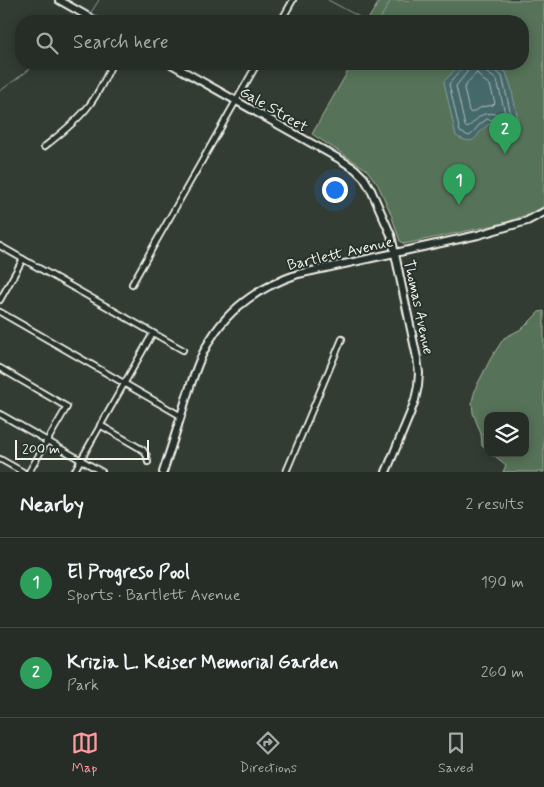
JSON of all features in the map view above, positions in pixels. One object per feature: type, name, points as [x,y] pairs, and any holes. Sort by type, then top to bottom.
[{"type":"street","points":[[59,0],[85,15]]},
{"type":"street","points":[[284,15],[293,0]]},
{"type":"street","points":[[44,148],[72,124],[88,107],[109,70]]},
{"type":"street","name":"Gale Street","points":[[182,70],[314,146]]},
{"type":"street","points":[[132,284],[254,70]]},
{"type":"street","name":"Thomas Avenue","points":[[314,146],[355,170],[364,178],[371,190],[391,235],[415,343],[418,373],[415,400],[386,472]]},
{"type":"street","name":"Bartlett Avenue","points":[[163,472],[198,365],[206,347],[222,322],[238,305],[258,291],[290,276],[478,235],[526,221],[544,212]]},
{"type":"street","points":[[0,246],[183,350]]},
{"type":"street","points":[[0,300],[23,260]]},
{"type":"street","points":[[0,312],[181,416]]},
{"type":"street","points":[[74,472],[153,334]]},
{"type":"street","points":[[286,472],[342,339]]},
{"type":"street","points":[[0,368],[66,407],[28,472]]},
{"type":"street","points":[[0,414],[102,472]]},
{"type":"street","points":[[100,425],[143,450],[148,462]]},
{"type":"street","points":[[0,459],[22,472]]},
{"type":"green space","points":[[380,0],[544,0],[544,206],[505,223],[404,244],[400,241],[378,185],[366,169],[312,134],[349,70],[529,70],[529,15],[371,15]]},
{"type":"green space","points":[[544,311],[544,472],[503,472],[506,465],[496,457],[529,457],[529,412],[484,412],[484,447],[473,413],[472,401],[476,387],[504,338],[523,328],[539,312]]},
{"type":"water","points":[[454,70],[502,70],[506,72],[518,120],[514,126],[509,128],[489,124],[472,140],[468,141],[456,136],[444,82]]},
{"type":"waterway","points":[[90,14],[99,0]]},
{"type":"waterway","points":[[328,0],[356,15]]},
{"type":"waterway","points":[[382,15],[391,0]]},
{"type":"waterway","points":[[0,91],[29,70]]},
{"type":"place","name":"Krizia L. Keiser Memorial Garden","points":[[505,154]]},
{"type":"place","name":"El Progreso Pool","points":[[459,205]]}]
